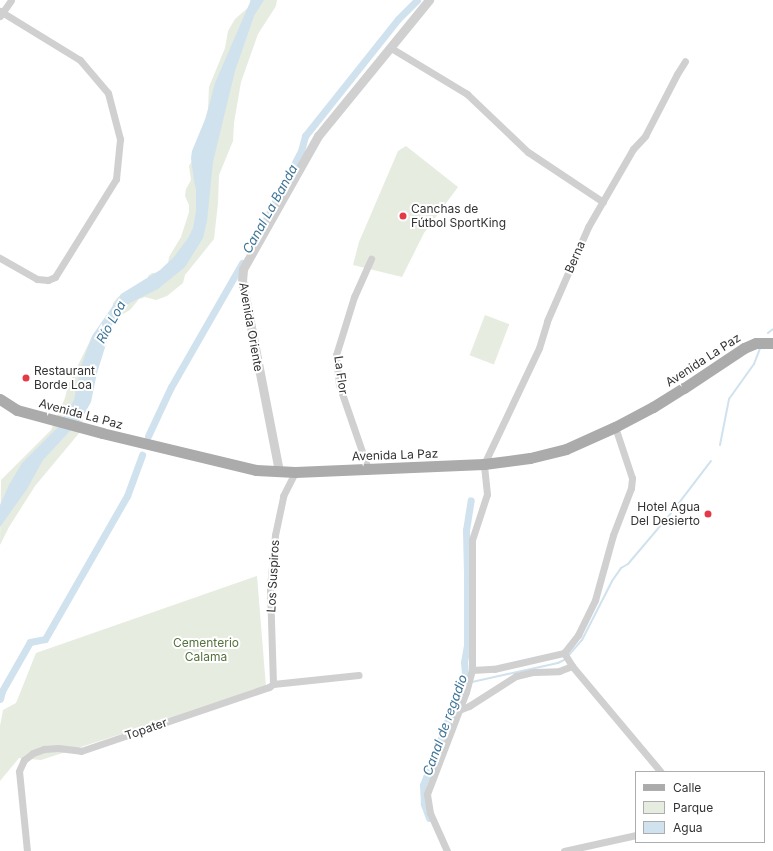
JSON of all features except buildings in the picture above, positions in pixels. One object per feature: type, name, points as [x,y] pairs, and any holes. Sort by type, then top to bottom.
[{"type":"main road","name":"Avenida La Paz","points":[[0,399],[17,410],[224,464],[256,470],[295,472],[484,464],[530,458],[566,449],[615,427],[684,388],[744,348],[756,343],[773,344]]},
{"type":"street","points":[[0,258],[37,279],[43,280],[55,277],[116,179],[120,140],[108,93],[80,60],[1,13],[11,0]]},
{"type":"street","name":"Avenida Oriente","points":[[279,471],[242,281],[243,269],[318,136],[429,0]]},
{"type":"street","points":[[391,48],[467,94],[528,152],[603,202]]},
{"type":"street","name":"Berna","points":[[484,464],[539,348],[547,321],[588,227],[633,148],[645,136],[677,74],[685,62]]},
{"type":"street","name":"La Flor","points":[[368,469],[340,385],[336,356],[354,297],[371,259]]},
{"type":"street","points":[[564,654],[567,647],[578,635],[595,600],[614,535],[631,488],[632,478],[615,427]]},
{"type":"street","points":[[447,851],[430,813],[427,794],[459,710],[472,670],[472,540],[487,494],[484,464]]},
{"type":"street","name":"Los Suspiros","points":[[273,684],[270,587],[275,535],[283,496],[295,472]]},
{"type":"street","points":[[472,670],[494,669],[564,654]]},
{"type":"street","points":[[564,654],[572,666],[661,771]]},
{"type":"street","points":[[459,710],[470,706],[516,676],[534,672],[559,671],[572,666]]},
{"type":"street","name":"Topater","points":[[27,851],[20,771],[24,760],[33,753],[44,749],[58,748],[81,751],[269,687],[273,684],[360,675]]},
{"type":"street","points":[[564,851],[635,835]]},
{"type":"green space","points":[[250,0],[277,0],[276,6],[258,34],[241,82],[234,123],[233,141],[219,175],[214,239],[185,275],[183,283],[167,296],[156,300],[145,297],[139,299],[130,310],[121,315],[103,330],[80,432],[35,486],[9,527],[0,545],[1,480],[51,430],[65,398],[68,385],[94,333],[112,311],[113,303],[118,297],[148,282],[148,276],[152,273],[160,273],[168,265],[169,257],[181,237],[189,212],[189,205],[185,196],[186,189],[191,180],[189,166],[195,156],[208,109],[209,87],[225,48],[228,31],[235,19],[250,6]]},
{"type":"green space","name":"Canchas de Fútbol SportKing","points":[[406,146],[458,187],[424,233],[402,277],[353,265],[359,242],[398,151]]},
{"type":"green space","points":[[485,315],[509,324],[494,364],[470,355]]},
{"type":"green space","name":"Cementerio Calama","points":[[257,576],[266,687],[41,760],[19,758],[0,781],[0,726],[3,710],[16,703],[36,653]]},
{"type":"water","name":"Río Loa","points":[[251,0],[264,0],[254,16],[235,71],[213,162],[207,221],[203,238],[185,267],[158,289],[130,303],[121,310],[112,325],[97,373],[91,402],[82,418],[43,460],[27,489],[0,527],[0,505],[9,485],[22,463],[57,428],[74,400],[81,366],[92,336],[121,294],[160,270],[174,257],[188,238],[193,228],[196,211],[196,189],[191,158],[192,151],[206,117],[215,83]]},
{"type":"waterway","name":"Canal La Banda","points":[[266,219],[301,151],[305,136],[398,19],[417,0]]},
{"type":"waterway","name":"Canal La Banda","points":[[148,436],[171,387],[242,263]]},
{"type":"waterway","points":[[768,333],[773,329]]},
{"type":"waterway","points":[[720,445],[729,399],[754,364],[760,348]]},
{"type":"waterway","points":[[0,699],[2,691],[30,642],[45,639],[127,496],[142,455]]},
{"type":"waterway","points":[[568,656],[582,640],[612,581],[621,568],[628,564],[672,512],[711,461]]},
{"type":"waterway","name":"Canal de regadio","points":[[429,818],[424,804],[423,785],[465,675],[464,662],[467,645],[466,530],[471,500]]},
{"type":"waterway","points":[[472,682],[558,663],[564,660]]},
{"type":"place","name":"Canchas de Fútbol SportKing","points":[[403,216]]},
{"type":"place","name":"Restaurant Borde Loa","points":[[26,378]]},
{"type":"place","name":"Hotel Agua Del Desierto","points":[[708,514]]}]
